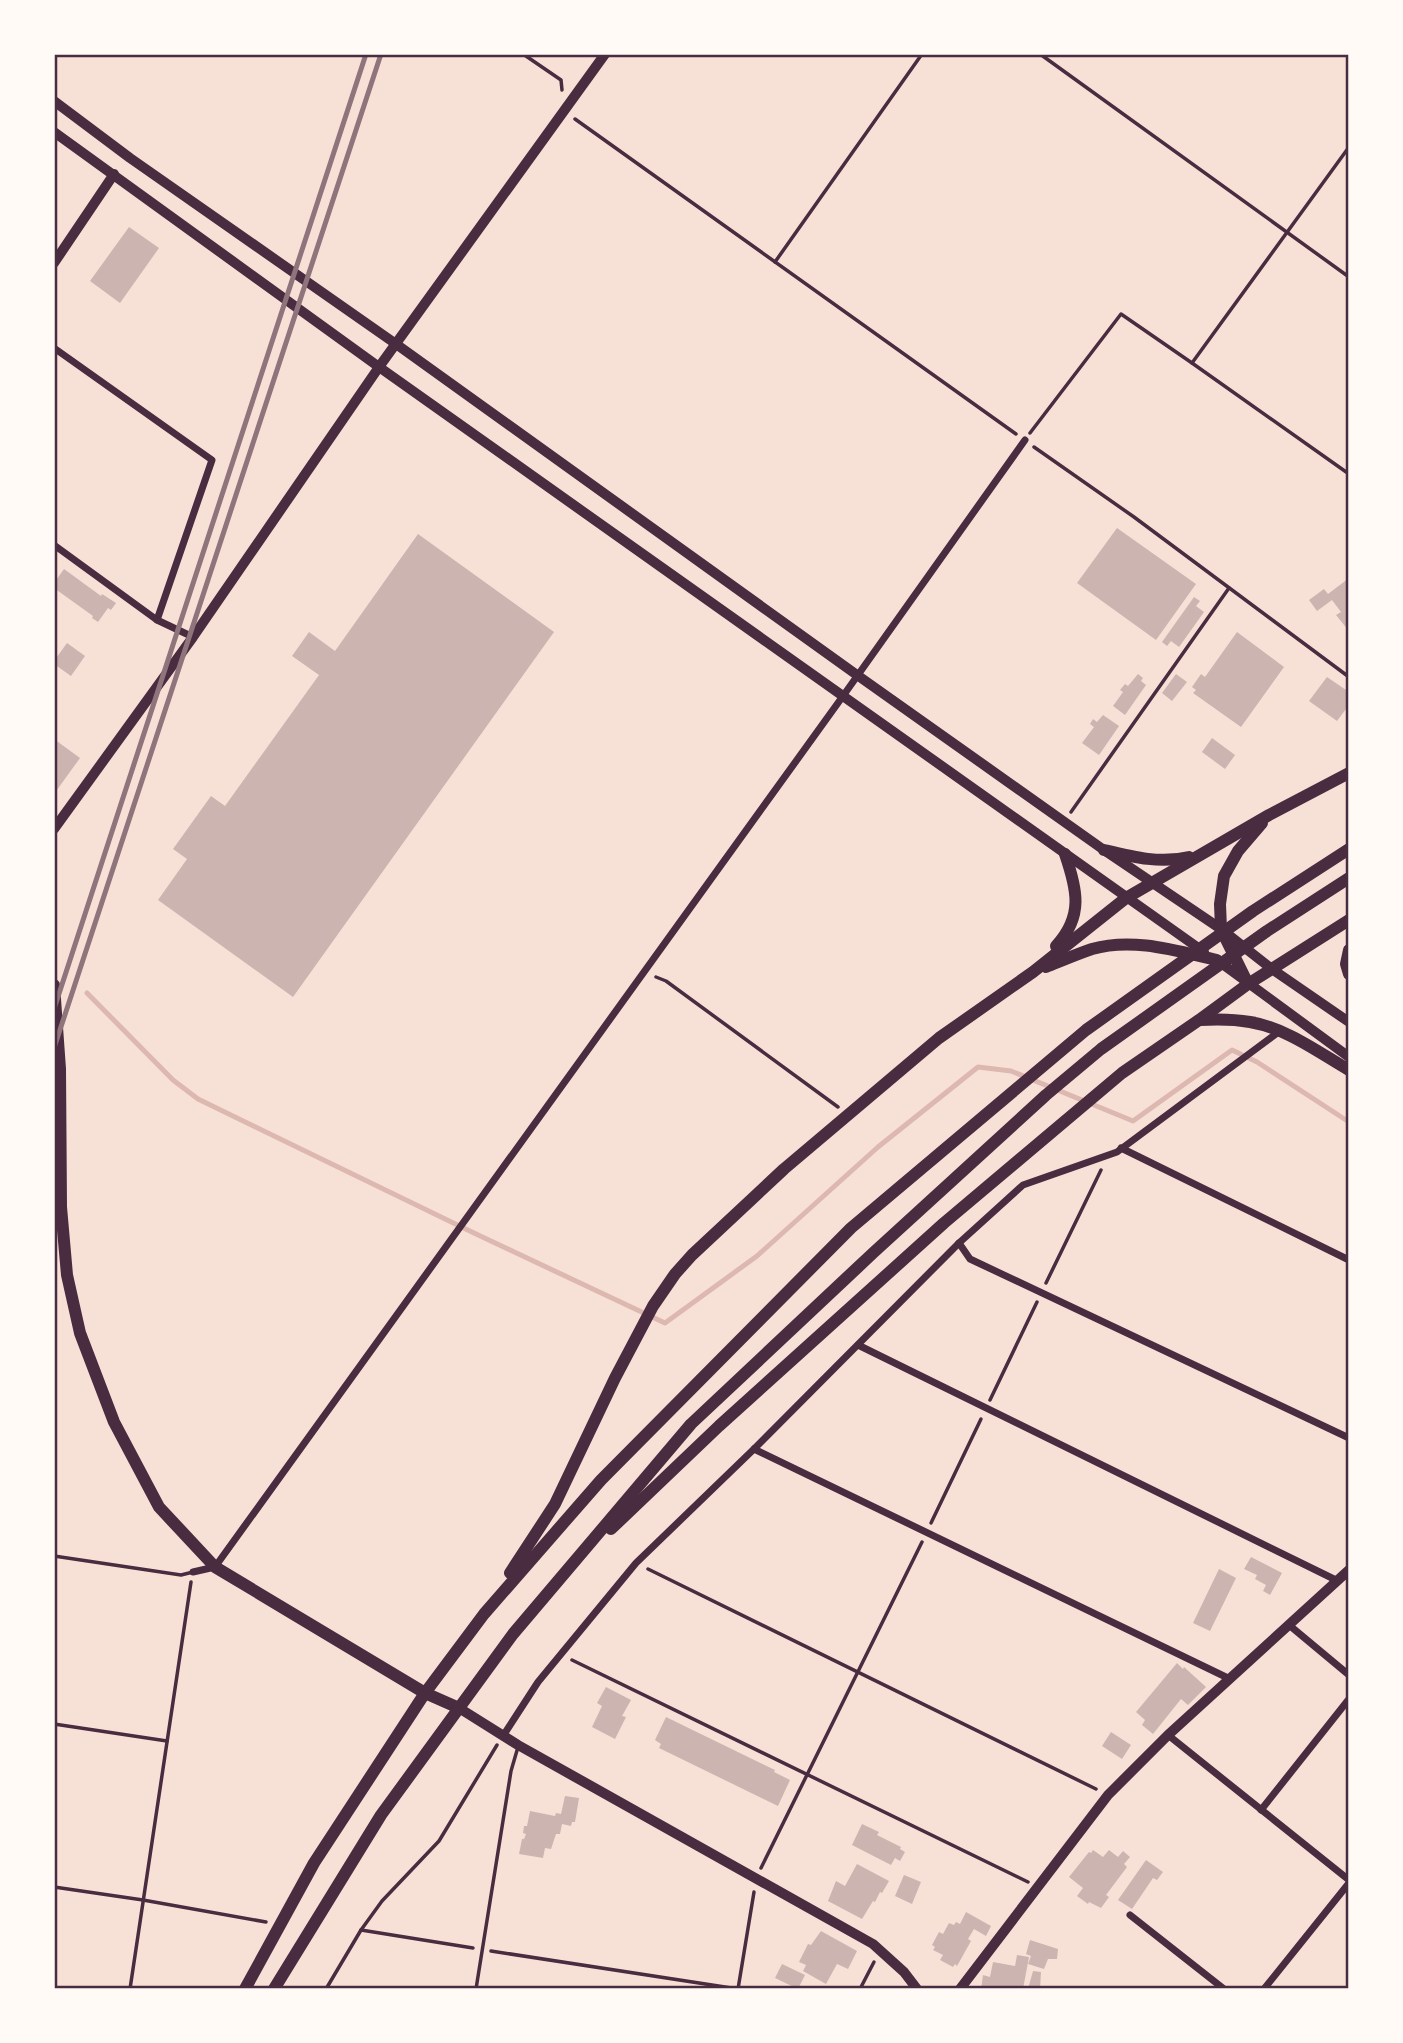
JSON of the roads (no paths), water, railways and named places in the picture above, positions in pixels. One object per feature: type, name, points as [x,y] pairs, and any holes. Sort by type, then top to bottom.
[{"type":"main road","points":[[54,829],[193,637],[379,367],[605,54]]},
{"type":"main road","points":[[54,101],[130,158],[396,344]]},
{"type":"main road","points":[[54,132],[379,367]]},
{"type":"main road","points":[[245,1989],[314,1863],[425,1693],[484,1614],[555,1504],[615,1378],[653,1306],[692,1255],[784,1169],[939,1038],[1033,972],[1126,898],[1269,815],[1349,773]]},
{"type":"main road","points":[[1248,984],[1221,929],[1220,904],[1224,876],[1238,851],[1269,815]]},
{"type":"main road","points":[[484,1614],[601,1480],[841,1237],[1086,1030],[1222,933],[1349,849]]},
{"type":"main road","points":[[1104,850],[1149,860],[1174,861],[1201,855]]},
{"type":"main road","points":[[1033,972],[1068,934],[1075,912],[1075,884],[1065,853]]},
{"type":"main road","points":[[274,1989],[381,1815],[513,1634],[691,1424],[1046,1095],[1112,1041],[1266,931],[1349,878]]},
{"type":"main road","points":[[564,1573],[719,1426],[944,1223],[1122,1073],[1248,984],[1349,920]]},
{"type":"main road","points":[[1033,972],[1093,949],[1122,943],[1163,948],[1217,960]]},
{"type":"main road","points":[[1349,950],[1346,964],[1349,974]]},
{"type":"main road","points":[[54,985],[61,1207],[67,1275],[80,1333],[114,1423],[159,1507],[215,1567],[425,1693],[459,1708],[518,1745],[873,1944],[904,1972],[917,1989]]},
{"type":"main road","points":[[1199,1020],[1230,1019],[1253,1022],[1281,1031],[1349,1070]]},
{"type":"main road","points":[[960,1989],[1108,1795],[1168,1735],[1349,1570]]},
{"type":"street","points":[[54,262],[114,174]]},
{"type":"street","points":[[396,344],[858,676],[1221,929],[1349,1023]]},
{"type":"street","points":[[54,348],[212,460],[157,621]]},
{"type":"street","points":[[379,367],[1217,960],[1349,1057]]},
{"type":"street","points":[[193,1572],[215,1567],[858,676],[1025,440]]},
{"type":"street","points":[[54,545],[157,621],[193,637]]},
{"type":"street","points":[[503,1736],[538,1682],[636,1563],[959,1243],[1023,1185],[1121,1149],[1281,1031]]},
{"type":"street","points":[[1121,1149],[1349,1260]]},
{"type":"street","points":[[959,1243],[970,1259],[1349,1438]]},
{"type":"street","points":[[858,1345],[1338,1581]]},
{"type":"street","points":[[754,1449],[1230,1679]]},
{"type":"street","points":[[1289,1625],[1349,1675]]},
{"type":"street","points":[[1261,1810],[1349,1699]]},
{"type":"street","points":[[1168,1735],[1349,1882],[1264,1989]]},
{"type":"street","points":[[1130,1915],[1224,1989]]},
{"type":"lane","points":[[54,1556],[181,1574],[193,1572]]},
{"type":"lane","points":[[476,1989],[518,1745]]},
{"type":"waterway","points":[[87,993],[173,1080],[198,1099],[665,1323],[757,1256],[878,1147],[978,1067],[1011,1071],[1133,1121],[1232,1050],[1257,1062],[1349,1122]]},
{"type":"railway","points":[[54,1009],[366,54]]},
{"type":"railway","points":[[54,1048],[381,54]]}]
